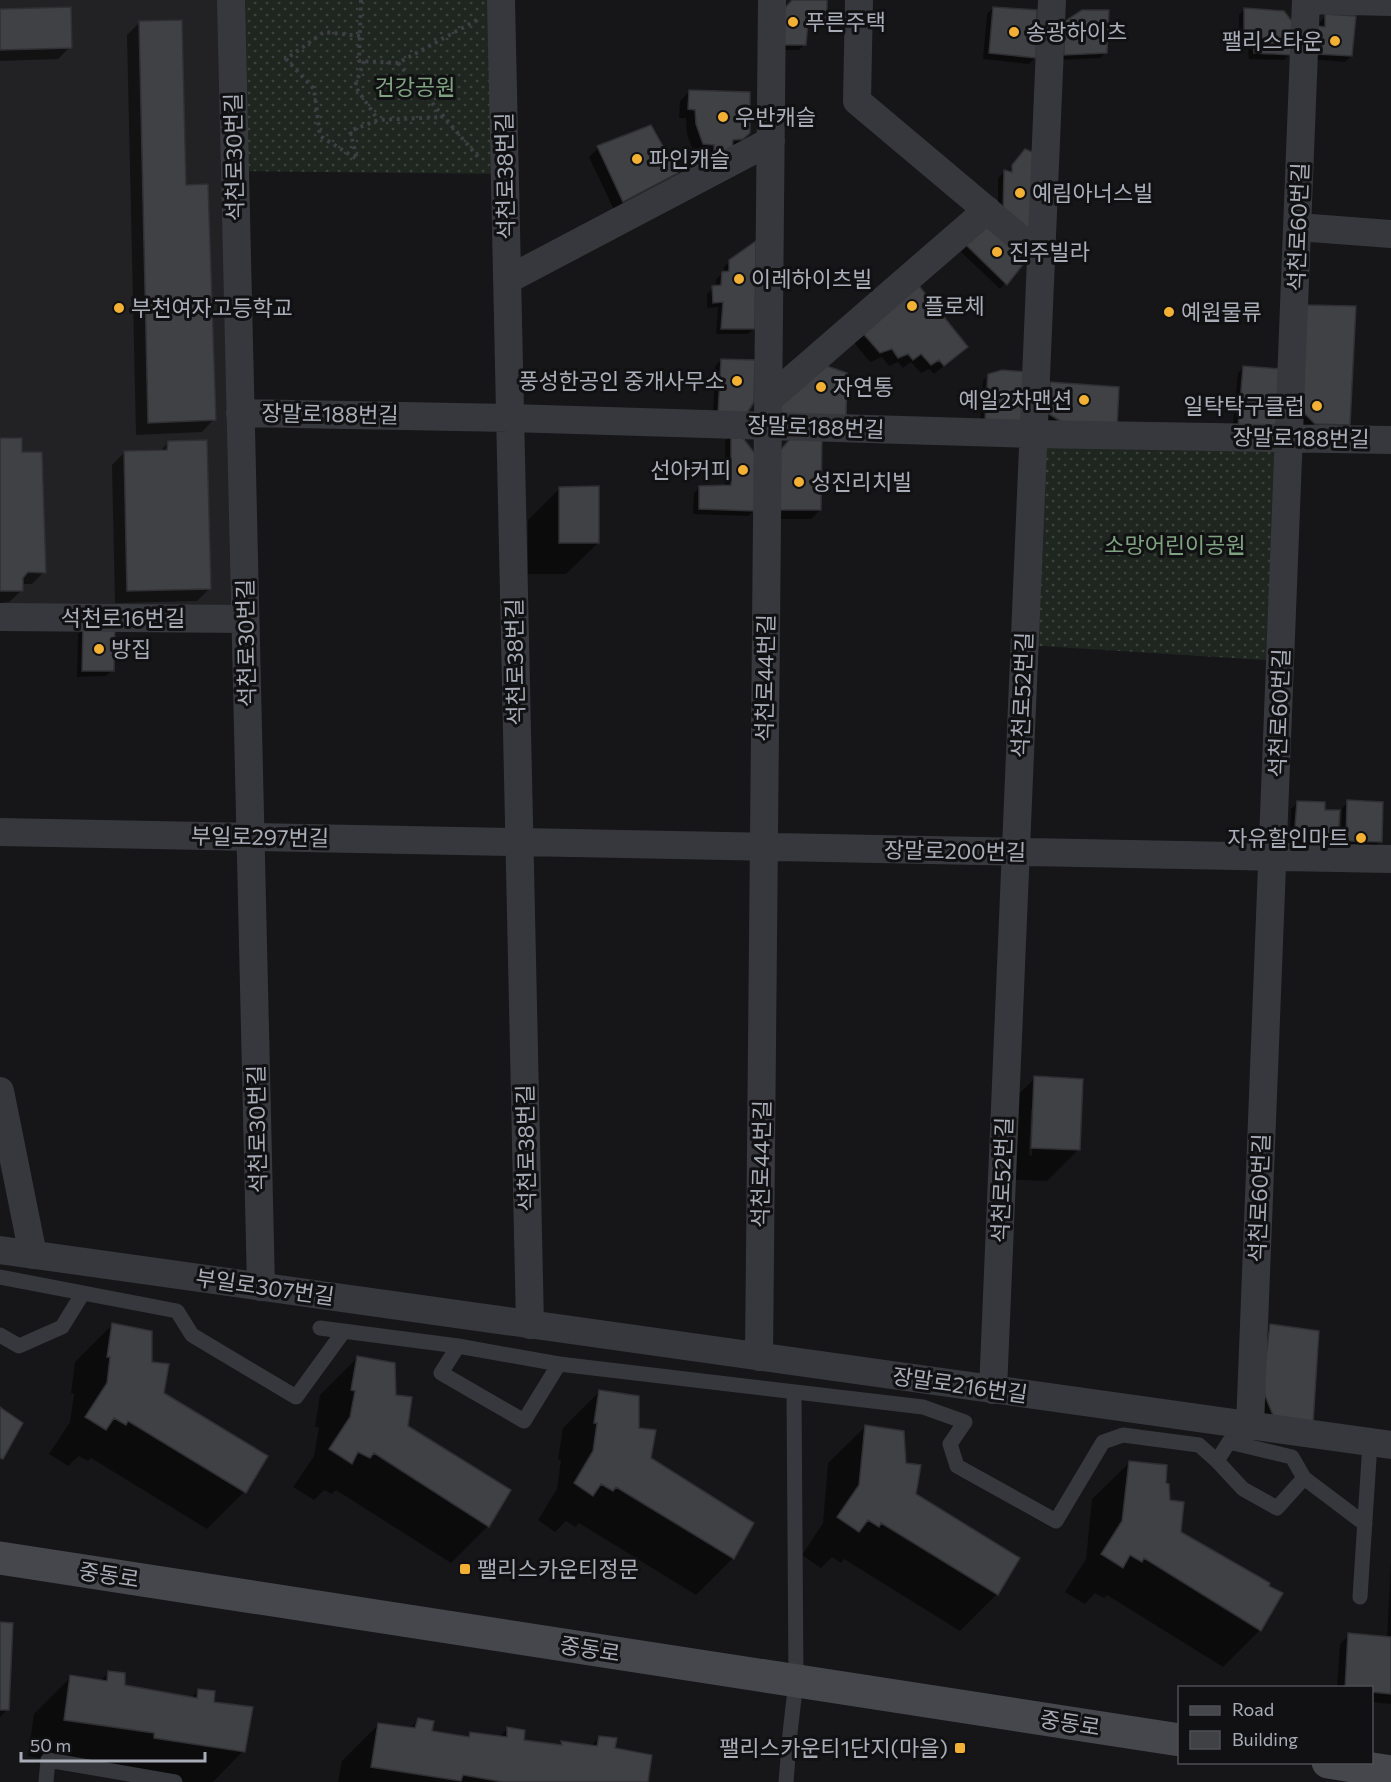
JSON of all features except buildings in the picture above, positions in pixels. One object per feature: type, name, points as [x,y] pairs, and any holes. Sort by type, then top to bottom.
[{"type":"street","name":"석천로30번길","points":[[231,0],[261,1287]]},
{"type":"street","name":"석천로44번길","points":[[759,1357],[772,0]]},
{"type":"street","points":[[859,0],[857,101],[1040,255]]},
{"type":"street","name":"석천로52번길","points":[[993,1390],[1052,0]]},
{"type":"street","points":[[1306,0],[1391,2]]},
{"type":"street","name":"석천로60번길","points":[[1250,1426],[1306,0]]},
{"type":"street","name":"석천로38번길","points":[[501,3],[530,1324]]},
{"type":"street","points":[[507,280],[771,141]]},
{"type":"street","points":[[768,412],[987,210]]},
{"type":"street","points":[[1298,227],[1391,234]]},
{"type":"street","name":"장말로188번길","points":[[240,413],[510,418],[768,412],[1032,434],[1391,440]]},
{"type":"street","name":"석천로16번길","points":[[0,617],[245,619]]},
{"type":"street","name":"부일로297번길","points":[[0,832],[519,842]]},
{"type":"street","name":"장말로200번길","points":[[519,842],[1391,859]]},
{"type":"street","points":[[0,1091],[33,1255]]},
{"type":"street","name":"부일로307번길","points":[[0,1250],[530,1324]]},
{"type":"street","name":"장말로216번길","points":[[530,1324],[1380,1444]]},
{"type":"street","name":"중동로","points":[[0,1558],[1178,1740]]},
{"type":"street","points":[[1341,1764],[1391,1772]]},
{"type":"lane","points":[[0,1277],[177,1311],[192,1335],[296,1398],[344,1331]]},
{"type":"lane","points":[[0,1335],[19,1346],[62,1327],[83,1293]]},
{"type":"lane","points":[[320,1328],[458,1346],[559,1364],[923,1407],[965,1422],[950,1444],[957,1466],[1056,1521],[1103,1442],[1123,1435],[1199,1445],[1218,1461],[1243,1489],[1277,1508],[1304,1478]]},
{"type":"lane","points":[[458,1346],[441,1373],[524,1421],[559,1364]]},
{"type":"lane","points":[[786,1782],[796,1681],[794,1392]]},
{"type":"lane","points":[[1218,1461],[1229,1442],[1292,1456],[1304,1478],[1365,1524]]},
{"type":"lane","points":[[1360,1597],[1365,1524],[1380,1444]]},
{"type":"lane","points":[[46,1782],[48,1760],[117,1777],[176,1782]]},
{"type":"path","points":[[361,0],[359,61],[398,63],[501,3]]},
{"type":"path","points":[[360,36],[324,32],[286,59],[314,89],[320,136],[357,159],[350,131],[378,120],[443,117]]},
{"type":"path","points":[[364,61],[355,86],[378,120]]},
{"type":"path","points":[[398,63],[486,166]]},
{"type":"shaded area","name":"부천여자고등학교","points":[[0,0],[231,0],[245,619],[0,617]]},
{"type":"green space","name":"건강공원","points":[[231,0],[501,0],[505,174],[234,171]]},
{"type":"green space","name":"소망어린이공원","points":[[1033,434],[1290,437],[1281,661],[1024,645]]},
{"type":"place","name":"푸른주택","points":[[793,22]]},
{"type":"place","name":"송광하이츠","points":[[1014,32]]},
{"type":"place","name":"팰리스타운","points":[[1335,41]]},
{"type":"place","name":"우반캐슬","points":[[723,117]]},
{"type":"place","name":"파인캐슬","points":[[637,159]]},
{"type":"place","name":"예림아너스빌","points":[[1020,193]]},
{"type":"place","name":"진주빌라","points":[[997,252]]},
{"type":"place","name":"이레하이츠빌","points":[[739,279]]},
{"type":"place","name":"플로체","points":[[912,306]]},
{"type":"place","name":"부천여자고등학교","points":[[119,308]]},
{"type":"place","name":"예원물류","points":[[1169,312]]},
{"type":"place","name":"풍성한공인 중개사무소","points":[[737,381]]},
{"type":"place","name":"자연통","points":[[821,387]]},
{"type":"place","name":"예일2차맨션","points":[[1084,400]]},
{"type":"place","name":"일탁탁구클럽","points":[[1317,406]]},
{"type":"place","name":"선아커피","points":[[743,470]]},
{"type":"place","name":"성진리치빌","points":[[799,482]]},
{"type":"place","name":"방집","points":[[99,649]]},
{"type":"place","name":"자유할인마트","points":[[1361,838]]},
{"type":"place","name":"팰리스카운티정문","points":[[465,1569]]},
{"type":"place","name":"팰리스카운티1단지(마을)","points":[[960,1748]]}]
